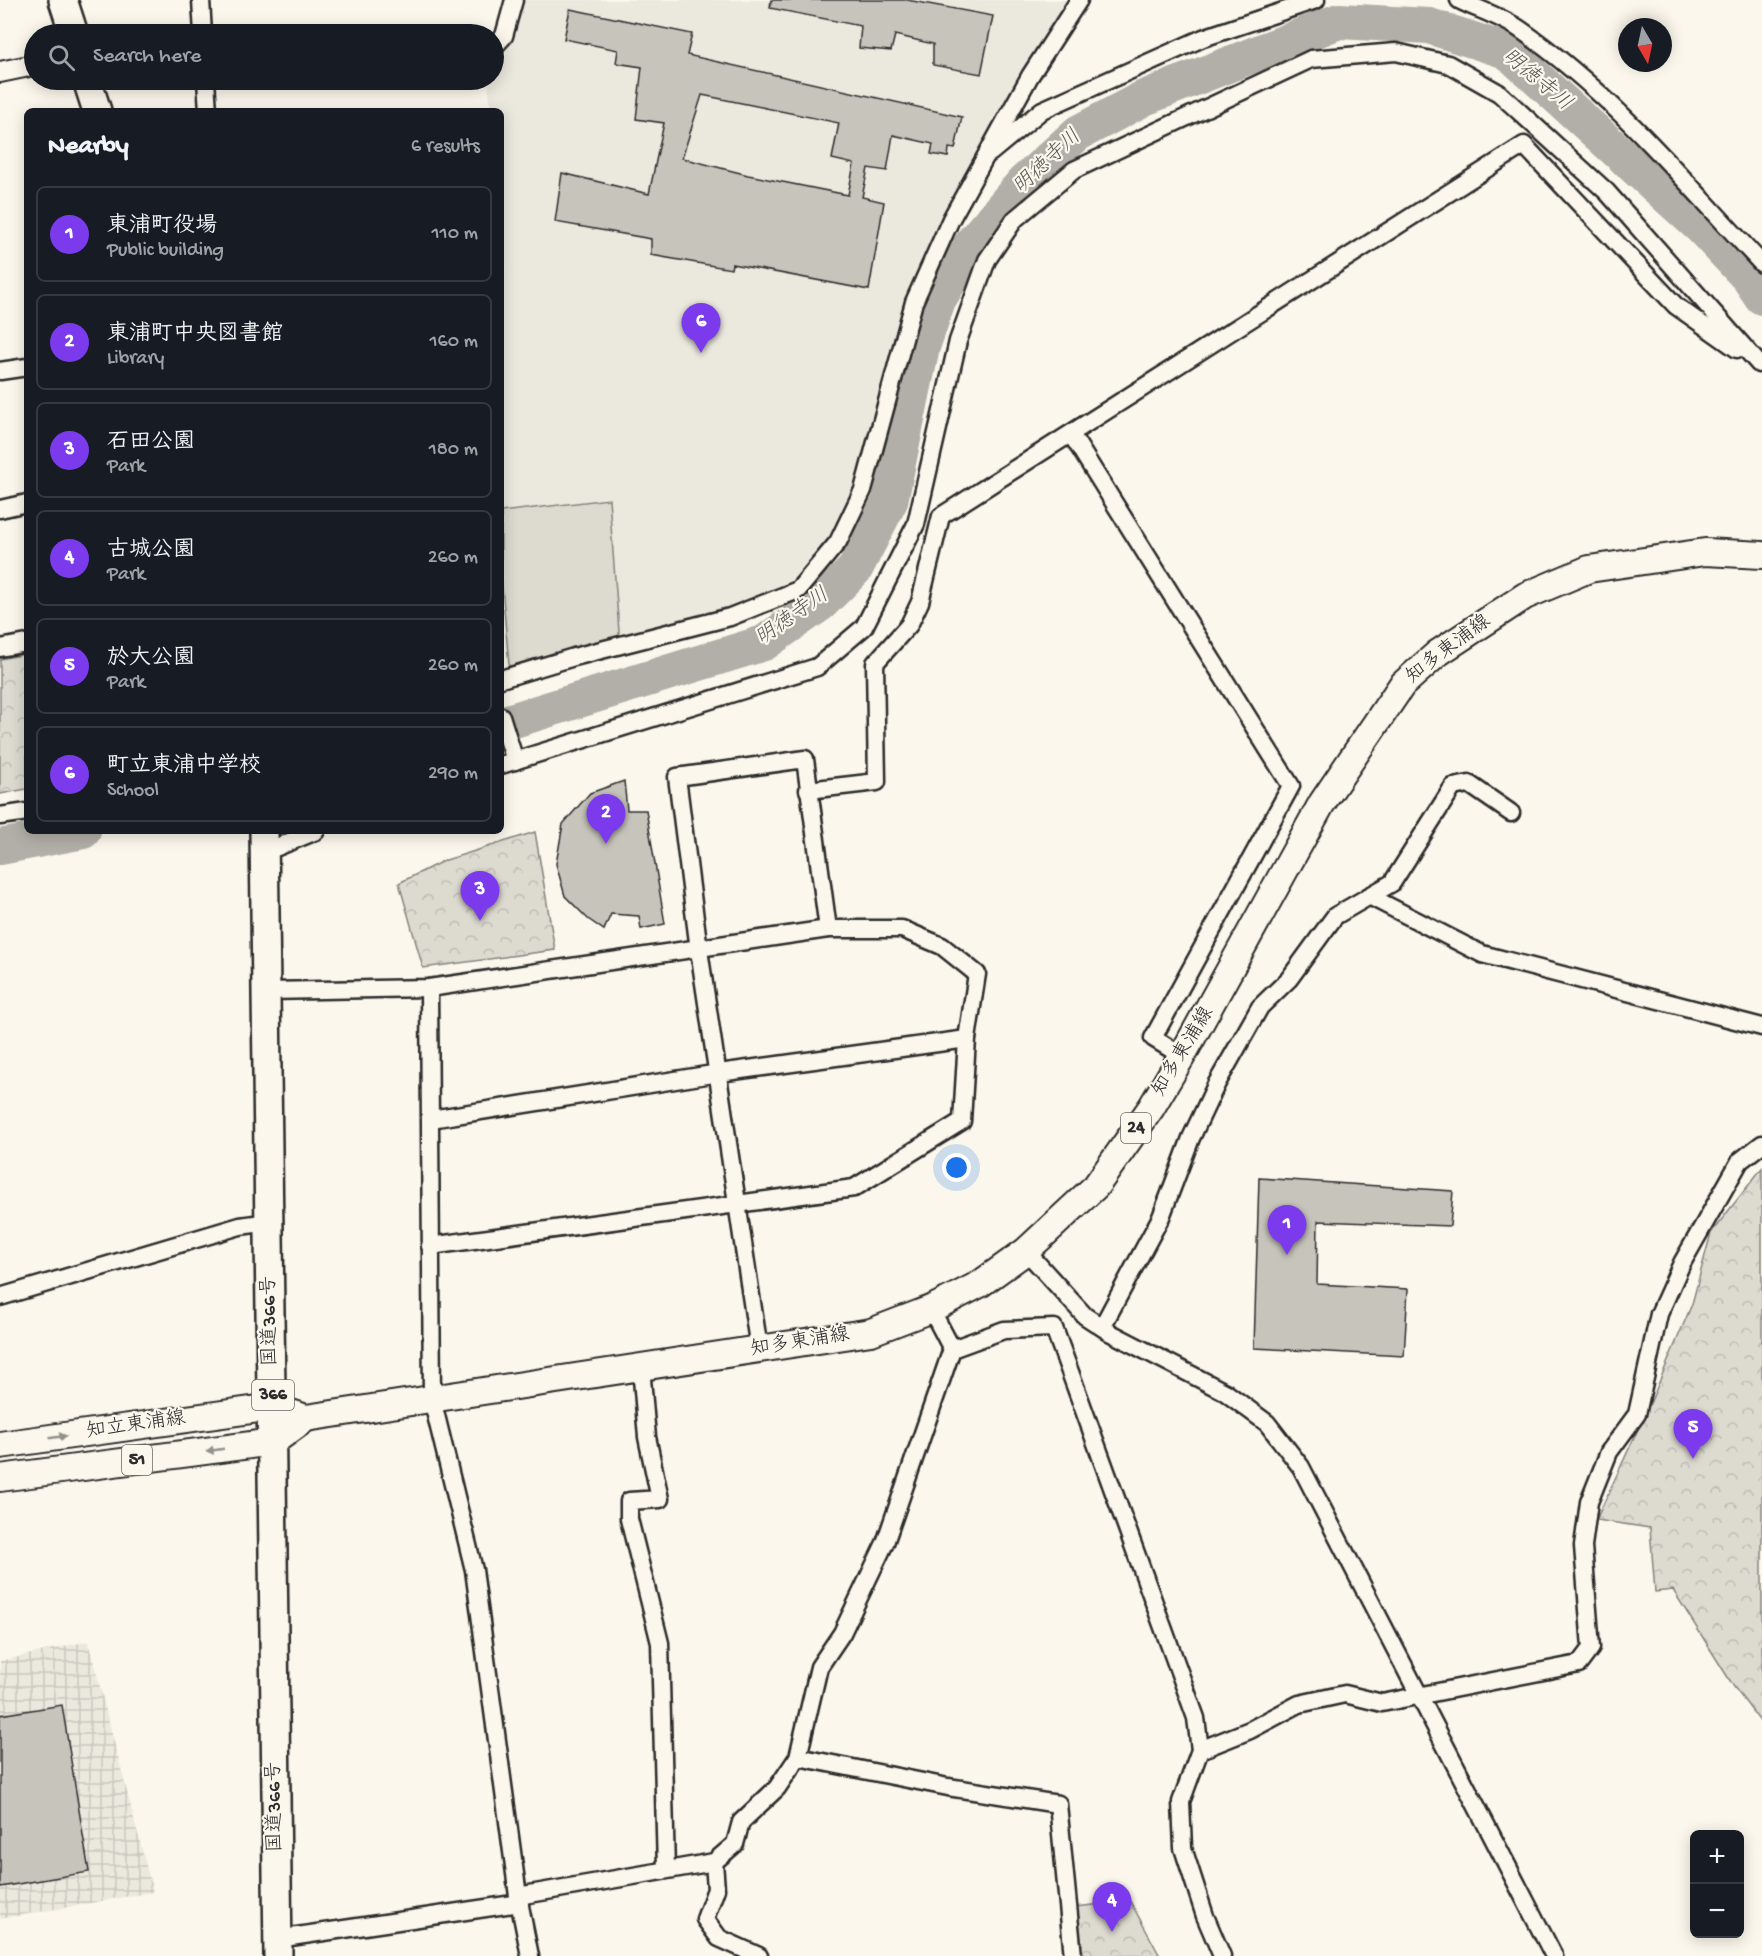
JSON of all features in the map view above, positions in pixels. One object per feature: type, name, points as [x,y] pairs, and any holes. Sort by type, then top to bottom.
[{"type":"highway","points":[[63,0],[71,24]]},
{"type":"highway","points":[[90,90],[96,108]]},
{"type":"highway","name":"国道366号","points":[[264,839],[268,991],[278,1948]]},
{"type":"main road","name":"知多東浦線","points":[[273,1407],[306,1418],[872,1332],[931,1309],[980,1284],[1026,1251],[1096,1186],[1151,1108],[1322,803],[1402,685],[1438,653],[1525,596],[1589,569],[1705,552],[1762,555]]},
{"type":"main road","name":"知立東浦線","points":[[0,1445],[273,1407]]},
{"type":"main road","name":"知多東浦線","points":[[273,1442],[306,1418]]},
{"type":"main road","name":"知立東浦線","points":[[0,1479],[273,1442]]},
{"type":"street","points":[[201,0],[202,24]]},
{"type":"street","points":[[504,36],[514,0]]},
{"type":"street","points":[[504,678],[574,657],[730,617],[798,590],[838,542],[864,489],[914,302],[982,159],[1030,76],[1079,0]]},
{"type":"street","points":[[982,159],[1042,110],[1203,38],[1316,0]]},
{"type":"street","points":[[1459,0],[1519,29],[1611,104],[1661,153],[1762,264]]},
{"type":"street","points":[[504,737],[508,763],[817,667],[864,627],[916,524],[958,341],[987,260],[1015,219],[1074,170],[1311,59],[1396,52],[1448,64],[1499,93],[1607,192],[1761,365]]},
{"type":"street","points":[[0,72],[24,67]]},
{"type":"street","points":[[207,90],[208,108]]},
{"type":"street","points":[[808,790],[877,783],[875,663],[909,626],[920,602],[941,516],[1524,145],[1676,306],[1761,365]]},
{"type":"street","points":[[0,371],[24,367]]},
{"type":"street","points":[[1071,434],[1291,786],[1153,1038],[1182,1056]]},
{"type":"street","points":[[0,509],[24,504]]},
{"type":"street","points":[[0,648],[24,644]]},
{"type":"street","points":[[759,1349],[699,950],[677,777],[805,759],[828,929]]},
{"type":"street","points":[[1102,1327],[1161,1217],[1191,1138],[1217,1083],[1260,1007],[1289,979],[1335,916],[1392,883],[1454,787],[1469,784],[1511,813]]},
{"type":"street","points":[[0,816],[24,812]]},
{"type":"street","points":[[264,839],[296,834]]},
{"type":"street","points":[[1369,897],[1482,954],[1762,1027]]},
{"type":"street","points":[[268,991],[429,988],[699,950],[828,929],[902,928],[942,946],[976,974],[968,1039],[962,1121],[854,1188],[429,1246]]},
{"type":"street","points":[[429,988],[431,1119],[429,1246],[432,1400],[474,1570],[519,1900],[530,1956]]},
{"type":"street","points":[[431,1119],[719,1073],[968,1039]]},
{"type":"street","points":[[1200,1750],[1250,1730],[1299,1704],[1345,1694],[1382,1703],[1580,1664],[1591,1648],[1583,1546],[1589,1502],[1609,1452],[1637,1414],[1659,1314],[1682,1263],[1740,1161],[1762,1144]]},
{"type":"street","points":[[0,1297],[240,1226],[270,1222]]},
{"type":"street","points":[[1026,1251],[1085,1316],[1225,1392],[1267,1423],[1301,1467],[1554,1956]]},
{"type":"street","points":[[278,1948],[666,1869],[714,1862],[735,1844],[741,1822],[777,1788],[798,1757],[819,1667],[842,1633],[885,1543],[952,1349],[931,1309]]},
{"type":"street","points":[[952,1349],[1004,1330],[1054,1328],[1196,1718],[1200,1750],[1181,1802],[1183,1848],[1205,1916],[1222,1956]]},
{"type":"street","points":[[641,1367],[646,1437],[660,1499],[629,1501],[629,1519],[660,1643],[666,1869]]},
{"type":"street","points":[[798,1757],[948,1787],[1058,1804],[1073,1956]]},
{"type":"street","points":[[714,1862],[716,1889],[705,1919],[719,1938],[759,1956]]},
{"type":"shaded area","points":[[521,0],[1074,0],[914,302],[863,490],[798,590],[510,676],[504,609],[504,108],[491,108],[489,90],[504,90],[504,58]]},
{"type":"shaded area","points":[[88,1641],[153,1892],[0,1919],[0,1661]]},
{"type":"green space","points":[[609,499],[620,645],[510,676],[504,609],[504,512]]},
{"type":"green space","points":[[24,655],[24,790],[0,794],[0,659]]},
{"type":"green space","points":[[535,832],[555,950],[423,968],[399,883],[443,861]]},
{"type":"green space","points":[[1762,1168],[1762,1724],[1734,1687],[1673,1590],[1655,1592],[1650,1528],[1596,1520],[1652,1399],[1692,1304],[1711,1233]]},
{"type":"green space","points":[[1130,1901],[1160,1956],[1081,1956],[1075,1907]]},
{"type":"building","points":[[771,0],[907,0],[993,16],[981,74],[933,65],[933,44],[895,35],[891,51],[859,48],[861,26],[770,8]]},
{"type":"building","points":[[570,9],[692,34],[687,55],[962,117],[955,149],[949,148],[948,157],[931,154],[933,144],[893,135],[887,171],[868,168],[862,197],[884,202],[869,290],[732,264],[731,269],[651,255],[651,239],[555,222],[562,173],[649,194],[664,123],[636,119],[642,67],[616,63],[618,50],[564,39]],"holes":[[[702,95],[839,123],[832,159],[854,164],[848,195],[748,175],[682,158]]]},
{"type":"building","points":[[624,781],[627,810],[646,810],[665,924],[641,929],[639,916],[611,914],[604,930],[588,919],[565,896],[556,864],[563,824],[590,793]]},
{"type":"building","points":[[1259,1178],[1453,1191],[1450,1226],[1318,1221],[1317,1284],[1408,1289],[1404,1356],[1254,1348]]},
{"type":"building","points":[[62,1705],[89,1872],[0,1887],[0,1715]]},
{"type":"waterway","name":"明徳寺川","points":[[504,723],[764,643],[820,604],[855,569],[890,501],[922,347],[938,300],[972,243],[1024,182],[1078,133],[1144,98],[1339,21],[1429,26],[1507,51],[1702,228],[1749,278],[1762,297]]},
{"type":"waterway","name":"明徳寺川","points":[[0,847],[67,834]]},
{"type":"place","name":"町立東浦中学校","points":[[701,353]]},
{"type":"place","name":"東浦町中央図書館","points":[[606,844]]},
{"type":"place","name":"石田公園","points":[[480,921]]},
{"type":"place","name":"東浦町役場","points":[[1287,1255]]},
{"type":"place","name":"於大公園","points":[[1693,1459]]},
{"type":"place","name":"古城公園","points":[[1112,1932]]}]
